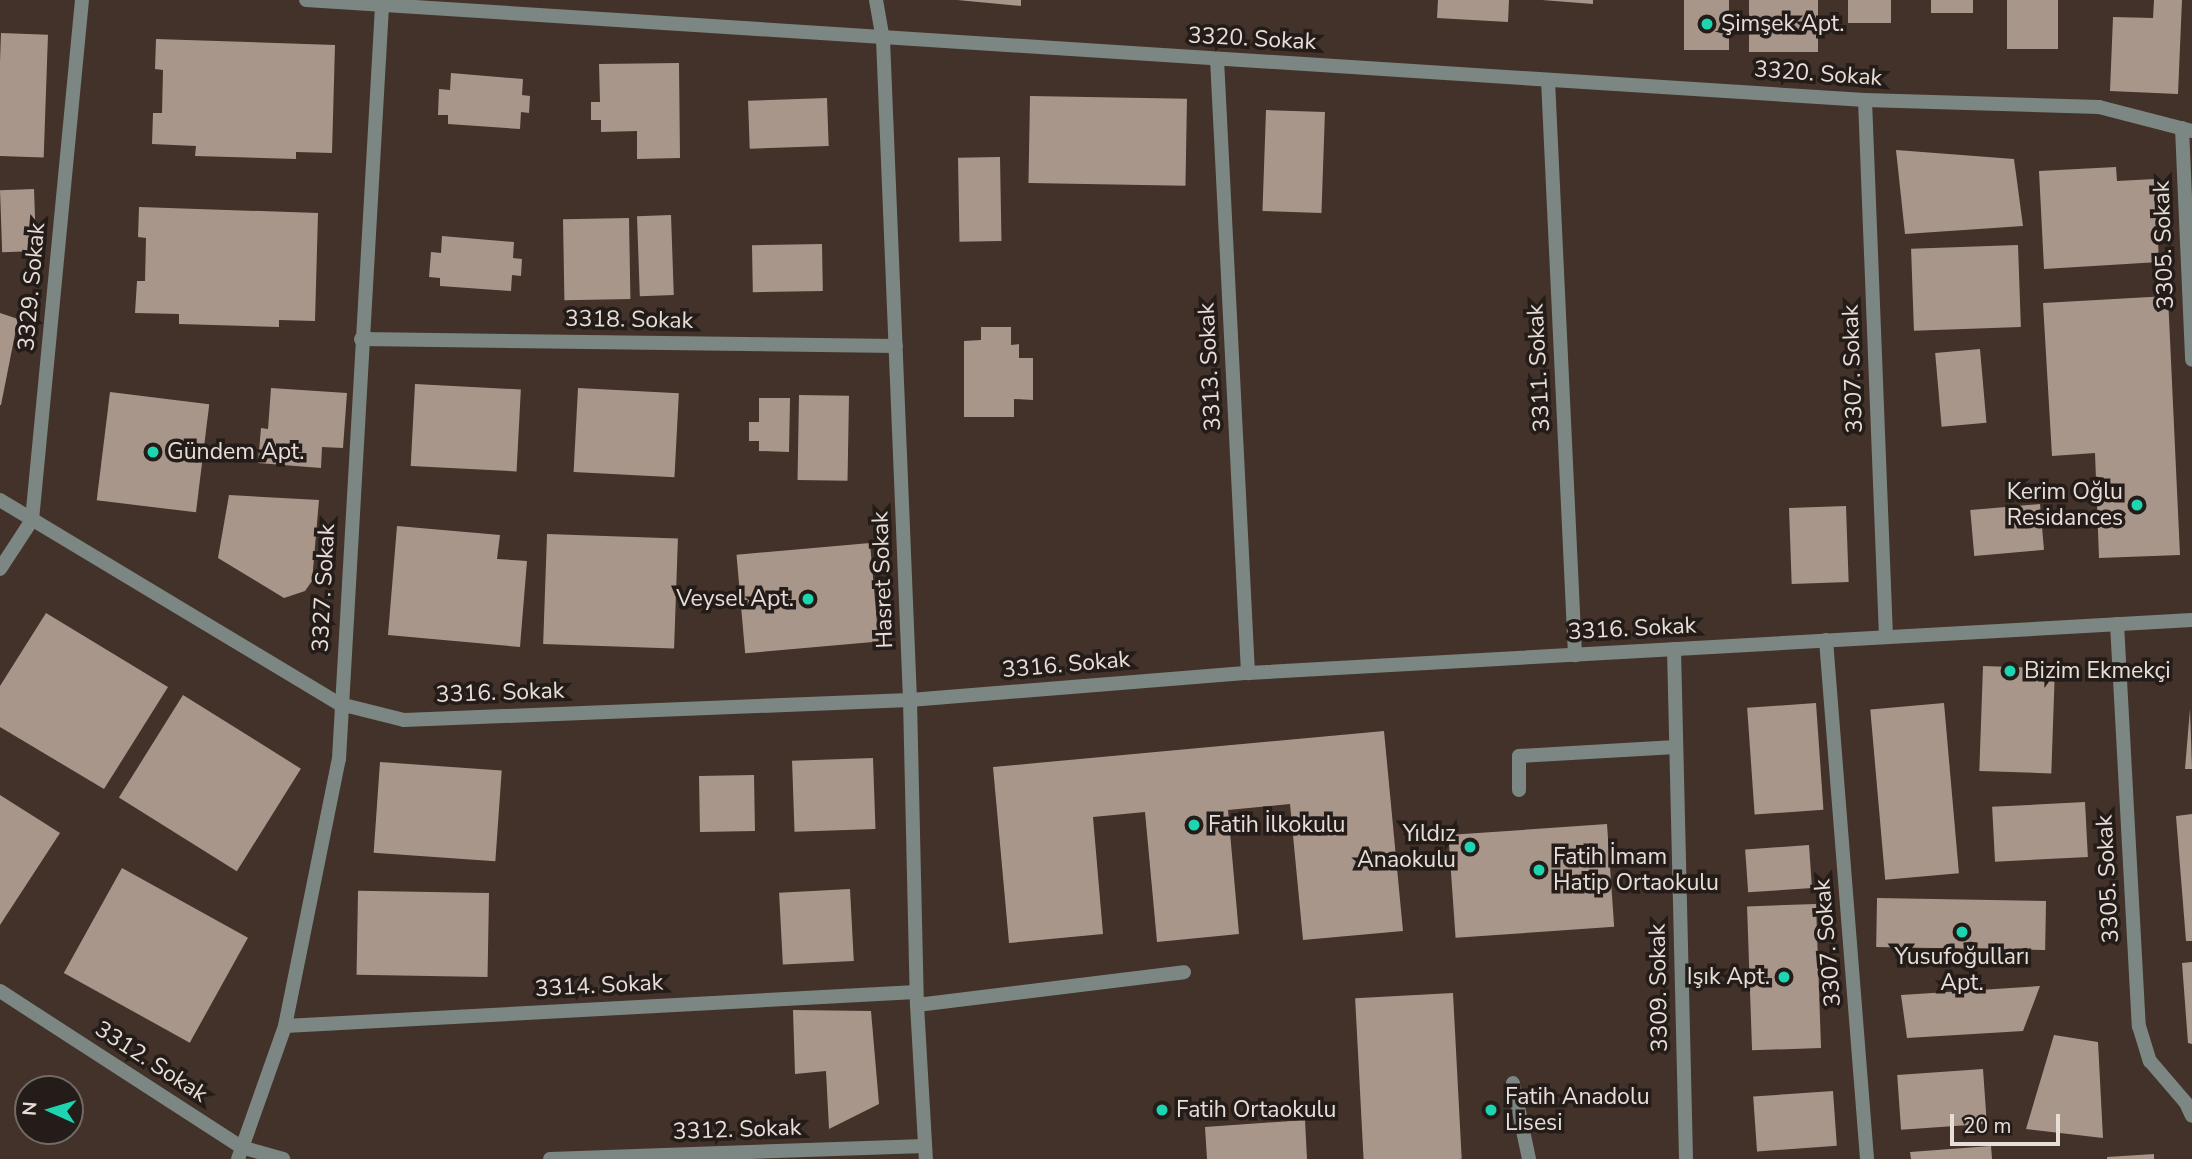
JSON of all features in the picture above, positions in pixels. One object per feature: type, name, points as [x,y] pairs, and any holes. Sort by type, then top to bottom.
[{"type":"street","name":"3329. Sokak","points":[[0,569],[32,520],[82,0]]},
{"type":"street","name":"3320. Sokak","points":[[306,0],[1865,100],[2099,107],[2187,129]]},
{"type":"street","name":"Hasret Sokak","points":[[876,0],[883,39],[910,701],[916,998],[926,1152]]},
{"type":"street","name":"3327. Sokak","points":[[240,1153],[285,1026],[339,759],[340,704],[382,6]]},
{"type":"street","name":"3313. Sokak","points":[[1217,59],[1248,673]]},
{"type":"street","name":"3311. Sokak","points":[[1548,80],[1575,654]]},
{"type":"street","name":"3307. Sokak","points":[[1865,100],[1886,637]]},
{"type":"street","name":"3305. Sokak","points":[[2187,129],[2192,360]]},
{"type":"street","name":"3318. Sokak","points":[[361,339],[896,346]]},
{"type":"street","name":"3316. Sokak","points":[[0,500],[340,704],[404,720],[910,701],[1248,673],[2192,620]]},
{"type":"street","name":"3305. Sokak","points":[[2117,624],[2139,1026],[2150,1061],[2190,1107]]},
{"type":"street","name":"3307. Sokak","points":[[1826,640],[1867,1159]]},
{"type":"street","name":"3309. Sokak","points":[[1674,649],[1686,1159]]},
{"type":"street","points":[[1519,790],[1519,756],[1676,747]]},
{"type":"street","name":"3314. Sokak","points":[[285,1026],[916,998],[1184,972]]},
{"type":"street","name":"3312. Sokak","points":[[0,992],[240,1153],[283,1159]]},
{"type":"street","points":[[1513,1083],[1528,1159]]},
{"type":"street","name":"3312. Sokak","points":[[550,1159],[926,1152]]},
{"type":"building","points":[[957,0],[1021,0],[1021,6]]},
{"type":"building","points":[[1438,0],[1509,0],[1508,22],[1437,18]]},
{"type":"building","points":[[1542,0],[1593,0],[1593,4]]},
{"type":"building","name":"Şimşek Apt.","points":[[1684,0],[1729,0],[1729,50],[1684,50]]},
{"type":"building","points":[[1749,0],[1818,0],[1818,52],[1749,52]]},
{"type":"building","points":[[1848,0],[1891,0],[1891,23],[1848,23]]},
{"type":"building","points":[[1931,0],[1973,0],[1973,13],[1931,13]]},
{"type":"building","points":[[2007,0],[2058,0],[2058,49],[2007,49]]},
{"type":"building","points":[[2154,0],[2182,0],[2178,94],[2110,91],[2113,17],[2153,18]]},
{"type":"building","points":[[1,33],[48,35],[44,158],[0,156]]},
{"type":"building","points":[[156,39],[335,45],[332,153],[296,152],[296,159],[195,156],[196,146],[152,144],[153,113],[162,113],[163,70],[155,69]]},
{"type":"building","points":[[679,63],[680,158],[637,159],[637,131],[601,132],[601,120],[591,120],[591,102],[600,102],[599,64]]},
{"type":"building","points":[[451,73],[523,79],[522,95],[530,96],[529,113],[521,112],[520,129],[448,124],[448,115],[438,115],[439,89],[450,90]]},
{"type":"building","points":[[1030,96],[1187,99],[1185,186],[1028,183]]},
{"type":"building","points":[[827,98],[829,146],[750,149],[748,101]]},
{"type":"building","points":[[1266,110],[1325,112],[1321,213],[1262,211]]},
{"type":"building","points":[[1896,150],[2014,159],[2023,226],[1905,234]]},
{"type":"building","points":[[1000,157],[1001,241],[959,242],[958,158]]},
{"type":"building","points":[[2116,167],[2117,181],[2155,179],[2159,262],[2044,269],[2039,171]]},
{"type":"building","points":[[34,189],[36,251],[2,252],[0,190]]},
{"type":"building","points":[[139,207],[318,213],[315,321],[279,320],[279,327],[179,324],[179,314],[135,313],[137,281],[145,281],[146,238],[138,237]]},
{"type":"building","points":[[671,215],[674,295],[640,296],[637,216]]},
{"type":"building","points":[[629,218],[630,299],[564,300],[563,219]]},
{"type":"building","points":[[442,236],[514,242],[513,258],[522,259],[521,276],[512,275],[511,291],[440,286],[440,278],[429,277],[431,252],[441,253]]},
{"type":"building","points":[[822,244],[823,291],[753,292],[752,245]]},
{"type":"building","points":[[2018,245],[2021,327],[1914,331],[1911,249]]},
{"type":"building","name":"Kerim Oğlu Residances","points":[[2168,296],[2180,555],[2099,558],[2095,453],[2052,456],[2043,303]]},
{"type":"building","points":[[0,313],[18,319],[1,405],[0,405]]},
{"type":"building","points":[[981,327],[1011,327],[1011,345],[1019,344],[1019,358],[1033,358],[1033,400],[1014,399],[1014,417],[964,417],[964,341],[981,340]]},
{"type":"building","points":[[1980,349],[1986,423],[1942,427],[1935,353]]},
{"type":"building","points":[[415,384],[521,390],[517,471],[411,466]]},
{"type":"building","points":[[271,388],[347,393],[343,448],[322,447],[321,468],[258,463],[261,428],[268,429]]},
{"type":"building","points":[[578,388],[679,393],[674,477],[574,472]]},
{"type":"building","name":"Gündem Apt.","points":[[110,392],[209,404],[196,512],[97,500]]},
{"type":"building","points":[[799,395],[849,396],[848,481],[798,480]]},
{"type":"building","points":[[759,398],[790,398],[789,452],[759,451],[759,441],[749,441],[749,422],[759,422]]},
{"type":"building","points":[[229,495],[319,500],[312,581],[305,591],[284,598],[218,558]]},
{"type":"building","points":[[2040,504],[2044,550],[1974,556],[1970,510]]},
{"type":"building","points":[[1846,506],[1849,582],[1792,584],[1789,508]]},
{"type":"building","points":[[397,526],[500,535],[497,559],[527,561],[520,647],[388,635]]},
{"type":"building","points":[[547,534],[678,539],[674,649],[543,644]]},
{"type":"building","name":"Veysel Apt.","points":[[870,543],[879,642],[745,653],[737,555]]},
{"type":"building","points":[[46,613],[168,687],[104,789],[0,727],[0,686]]},
{"type":"building","points":[[1983,666],[2055,669],[2051,773],[1979,771]]},
{"type":"building","points":[[183,695],[301,769],[237,871],[119,798]]},
{"type":"building","points":[[1816,703],[1823,810],[1755,815],[1747,708]]},
{"type":"building","points":[[1944,703],[1959,873],[1885,880],[1870,709]]},
{"type":"building","points":[[2190,709],[2192,769],[2185,769]]},
{"type":"building","points":[[1384,731],[1403,931],[1303,940],[1290,804],[1228,810],[1239,934],[1157,942],[1145,812],[1093,817],[1103,934],[1009,943],[993,767]]},
{"type":"building","points":[[873,758],[875,829],[795,832],[792,761]]},
{"type":"building","points":[[380,762],[502,771],[495,861],[374,853]]},
{"type":"building","points":[[754,775],[755,831],[700,832],[699,776]]},
{"type":"building","points":[[0,795],[60,833],[0,925]]},
{"type":"building","points":[[2085,802],[2088,857],[1995,862],[1992,807]]},
{"type":"building","points":[[2192,814],[2192,941],[2186,941],[2176,816]]},
{"type":"building","points":[[1607,824],[1614,927],[1456,938],[1448,835]]},
{"type":"building","points":[[1809,845],[1812,888],[1748,892],[1745,849]]},
{"type":"building","points":[[122,868],[248,938],[190,1043],[64,973]]},
{"type":"building","points":[[850,889],[854,961],[783,965],[779,893]]},
{"type":"building","points":[[358,891],[489,893],[488,977],[357,975]]},
{"type":"building","name":"Yusufoğulları Apt.","points":[[1877,898],[2046,901],[2045,950],[1876,947]]},
{"type":"building","name":"Işık Apt.","points":[[1816,904],[1821,1048],[1752,1050],[1747,906]]},
{"type":"building","points":[[2192,962],[2192,1044],[2188,1043],[2182,963]]},
{"type":"building","points":[[2040,986],[2023,1031],[1907,1038],[1901,995]]},
{"type":"building","points":[[1453,993],[1462,1159],[1364,1159],[1355,998]]},
{"type":"building","points":[[793,1010],[871,1011],[879,1104],[829,1129],[826,1071],[795,1074]]},
{"type":"building","points":[[2054,1035],[2098,1042],[2103,1138],[2026,1129]]},
{"type":"building","points":[[1983,1069],[1987,1124],[1901,1130],[1897,1075]]},
{"type":"building","points":[[1833,1091],[1837,1146],[1757,1151],[1753,1097]]},
{"type":"building","points":[[1305,1120],[1307,1159],[1207,1159],[1205,1127]]},
{"type":"building","points":[[1991,1146],[1992,1159],[1911,1159],[1910,1152]]},
{"type":"building","points":[[2154,1154],[2154,1159],[2107,1159],[2107,1157]]},
{"type":"place","name":"Şimşek Apt.","points":[[1707,24]]},
{"type":"place","name":"Gündem Apt.","points":[[153,452]]},
{"type":"place","name":"Kerim Oğlu Residances","points":[[2137,505]]},
{"type":"place","name":"Veysel Apt.","points":[[808,599]]},
{"type":"place","name":"Bizim Ekmekçi","points":[[2010,671]]},
{"type":"place","name":"Fatih İlkokulu","points":[[1194,825]]},
{"type":"place","name":"Yıldız Anaokulu","points":[[1470,847]]},
{"type":"place","name":"Fatih İmam Hatip Ortaokulu","points":[[1539,870]]},
{"type":"place","name":"Yusufoğulları Apt.","points":[[1962,932]]},
{"type":"place","name":"Işık Apt.","points":[[1784,977]]},
{"type":"place","name":"Fatih Ortaokulu","points":[[1162,1110]]},
{"type":"place","name":"Fatih Anadolu Lisesi","points":[[1491,1110]]}]
